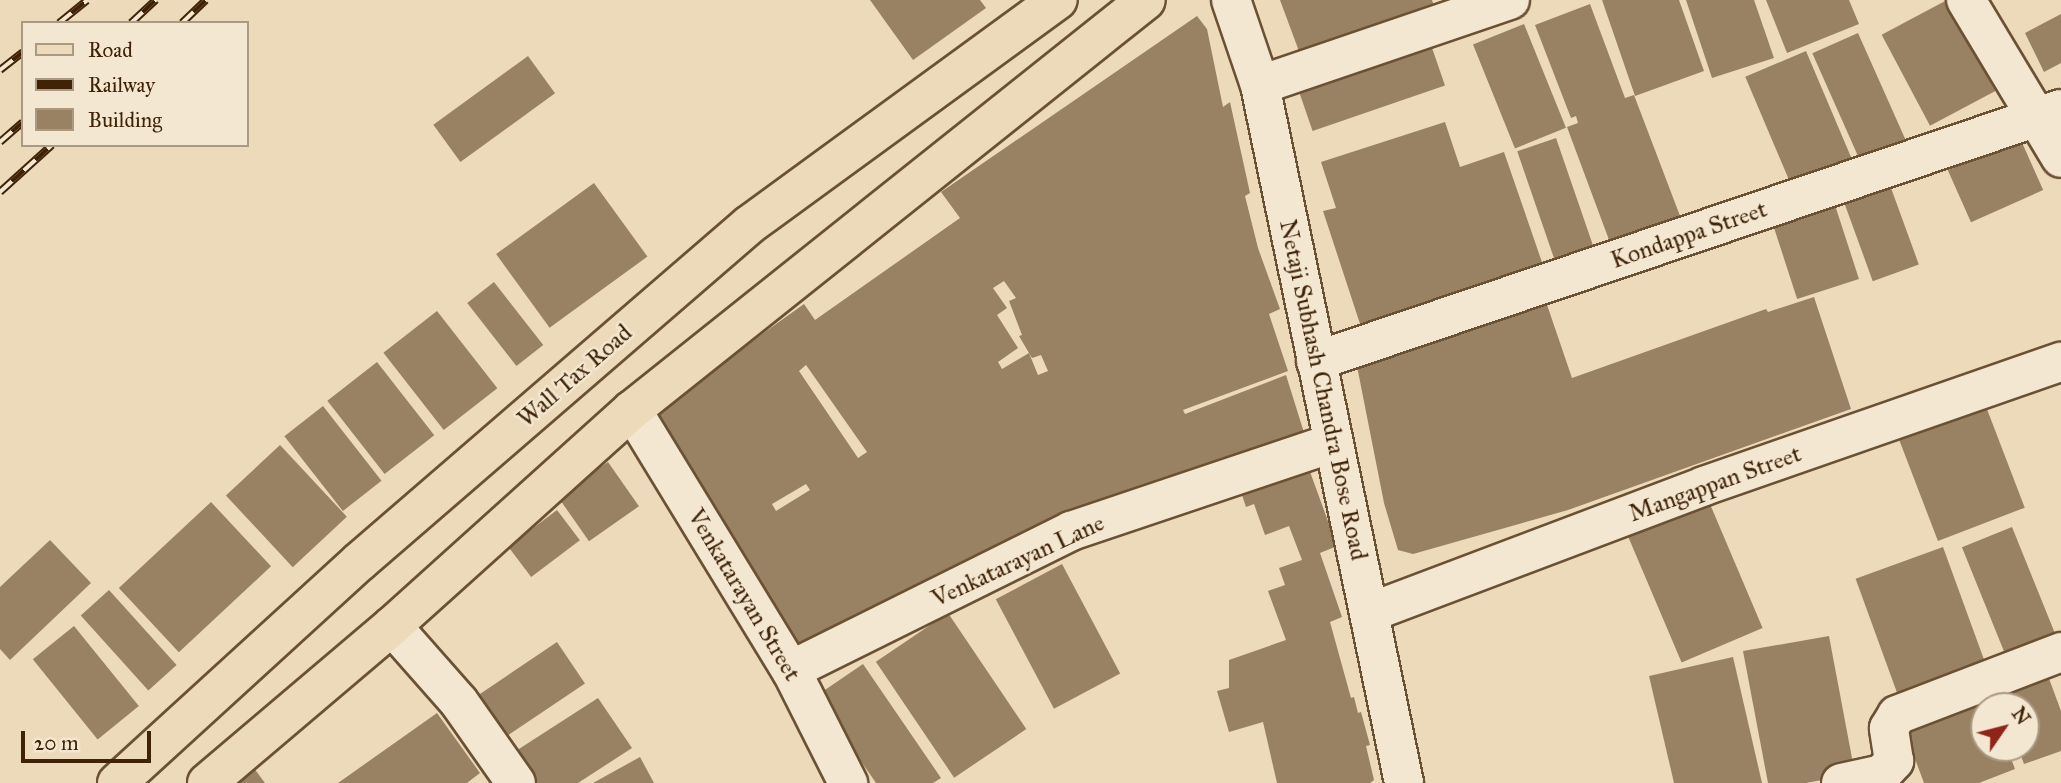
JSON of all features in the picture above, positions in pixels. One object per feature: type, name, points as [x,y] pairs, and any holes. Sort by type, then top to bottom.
[{"type":"main road","name":"Wall Tax Road","points":[[117,783],[359,562],[749,225],[1058,0]]},
{"type":"main road","points":[[207,783],[392,626],[632,410],[1146,0]]},
{"type":"street","name":"Netaji Subhash Chandra Bose Road","points":[[1231,0],[1260,85],[1332,443],[1371,612],[1404,783]]},
{"type":"street","points":[[1260,85],[1510,0]]},
{"type":"street","points":[[1966,0],[2048,114],[2061,158]]},
{"type":"street","name":"Kondappa Street","points":[[1316,361],[2048,114]]},
{"type":"street","name":"Mangappan Street","points":[[1371,612],[1704,486],[2061,362]]},
{"type":"street","name":"Venkatarayan Street","points":[[632,410],[791,670],[848,783]]},
{"type":"street","name":"Venkatarayan Lane","points":[[791,670],[1071,531],[1332,443]]},
{"type":"street","points":[[392,626],[459,702],[516,783]]},
{"type":"street","points":[[1841,783],[1882,774],[1894,761],[1889,728],[1897,715],[2061,652]]},
{"type":"building","points":[[870,0],[980,0],[986,8],[913,60]]},
{"type":"building","points":[[1280,0],[1432,0],[1434,6],[1300,54]]},
{"type":"building","points":[[1602,0],[1679,0],[1704,71],[1635,96]]},
{"type":"building","points":[[1686,0],[1754,0],[1774,58],[1712,78]]},
{"type":"building","points":[[1766,0],[1849,0],[1859,24],[1787,53]]},
{"type":"building","points":[[1947,0],[1995,91],[1930,126],[1882,35]]},
{"type":"building","points":[[1590,4],[1625,98],[1634,95],[1685,229],[1615,256],[1567,127],[1578,123],[1576,116],[1571,118],[1535,25]]},
{"type":"building","points":[[2061,14],[2061,63],[2044,72],[2025,33]]},
{"type":"building","points":[[1197,16],[1207,29],[1223,107],[1230,102],[1250,193],[1245,196],[1258,248],[1280,309],[1269,314],[1288,371],[1183,410],[1185,414],[1286,375],[1306,439],[795,653],[648,425],[723,362],[804,304],[815,320],[960,218],[941,192]],"holes":[[[1004,281],[1016,298],[1009,301],[1022,335],[1019,336],[1029,353],[1002,369],[998,362],[1018,348],[997,315],[1007,308],[993,288]],[[1029,353],[1032,358],[1041,355],[1048,371],[1038,375]],[[806,365],[867,452],[858,458],[799,371]],[[806,484],[810,490],[776,511],[772,504]]]},
{"type":"building","points":[[1524,24],[1566,128],[1515,148],[1473,45]]},
{"type":"building","points":[[1858,33],[1907,144],[1862,164],[1812,53]]},
{"type":"building","points":[[1430,42],[1445,85],[1313,131],[1298,88]]},
{"type":"building","points":[[1806,51],[1853,161],[1792,187],[1745,77]]},
{"type":"building","points":[[528,56],[555,93],[460,162],[433,125]]},
{"type":"building","points":[[1445,122],[1460,167],[1504,152],[1545,271],[1364,336],[1323,211],[1336,208],[1321,162]]},
{"type":"building","points":[[1556,138],[1598,260],[1559,273],[1517,151]]},
{"type":"building","points":[[2020,138],[2043,190],[1971,222],[1948,170]]},
{"type":"building","points":[[1887,177],[1919,264],[1873,281],[1841,194]]},
{"type":"building","points":[[594,183],[647,257],[550,328],[496,254]]},
{"type":"building","points":[[1833,199],[1859,279],[1797,299],[1771,219]]},
{"type":"building","points":[[494,282],[543,345],[516,366],[467,303]]},
{"type":"building","points":[[1543,293],[1572,378],[1766,309],[1768,312],[1814,297],[1851,409],[1568,510],[1413,554],[1398,550],[1384,503],[1355,356]]},
{"type":"building","points":[[437,311],[497,388],[444,430],[383,353]]},
{"type":"building","points":[[377,362],[434,435],[385,474],[327,401]]},
{"type":"building","points":[[1985,404],[2025,508],[1938,541],[1898,437]]},
{"type":"building","points":[[323,406],[381,481],[343,511],[284,436]]},
{"type":"building","points":[[280,445],[347,517],[293,567],[226,495]]},
{"type":"building","points":[[1305,458],[1337,546],[1320,553],[1342,617],[1330,622],[1351,698],[1354,697],[1358,713],[1361,712],[1370,745],[1366,746],[1374,780],[1370,783],[1277,783],[1263,722],[1229,732],[1217,691],[1229,688],[1229,660],[1286,640],[1268,591],[1285,585],[1279,568],[1302,560],[1289,526],[1265,535],[1254,504],[1246,507],[1238,483]]},
{"type":"building","points":[[608,462],[639,506],[589,541],[558,497]]},
{"type":"building","points":[[1704,490],[1763,628],[1682,662],[1623,524]]},
{"type":"building","points":[[211,502],[271,566],[179,652],[119,588]]},
{"type":"building","points":[[557,510],[580,540],[531,577],[508,547]]},
{"type":"building","points":[[2012,527],[2061,648],[2011,668],[1962,547]]},
{"type":"building","points":[[50,540],[91,583],[10,660],[0,649],[0,587]]},
{"type":"building","points":[[1943,547],[1985,663],[1898,694],[1856,579]]},
{"type":"building","points":[[1062,564],[1120,673],[1054,709],[996,599]]},
{"type":"building","points":[[109,590],[177,665],[148,690],[81,615]]},
{"type":"building","points":[[948,613],[1026,729],[954,778],[876,662]]},
{"type":"building","points":[[74,626],[139,706],[98,739],[33,659]]},
{"type":"building","points":[[1829,636],[1855,774],[1806,783],[1768,783],[1743,651]]},
{"type":"building","points":[[557,642],[585,683],[495,744],[467,703]]},
{"type":"building","points":[[1733,657],[1762,783],[1674,783],[1649,676]]},
{"type":"building","points":[[863,664],[941,778],[933,783],[876,783],[816,696]]},
{"type":"building","points":[[2044,665],[2061,711],[2061,751],[2040,758],[2040,692],[1999,692],[1995,682]]},
{"type":"building","points":[[598,698],[632,748],[578,783],[521,783],[505,758]]},
{"type":"building","points":[[1970,698],[1970,762],[2012,762],[2015,769],[1979,783],[1924,783],[1902,724]]},
{"type":"building","points":[[437,713],[480,773],[467,783],[338,783]]},
{"type":"building","points":[[640,757],[654,783],[593,783]]},
{"type":"building","points":[[253,767],[265,783],[232,783]]},
{"type":"railway","points":[[61,21],[87,0]]},
{"type":"railway","points":[[133,21],[156,0]]},
{"type":"railway","points":[[184,21],[206,0]]},
{"type":"railway","points":[[0,70],[21,54]]},
{"type":"railway","points":[[0,142],[21,124]]},
{"type":"railway","points":[[0,192],[50,147]]}]
